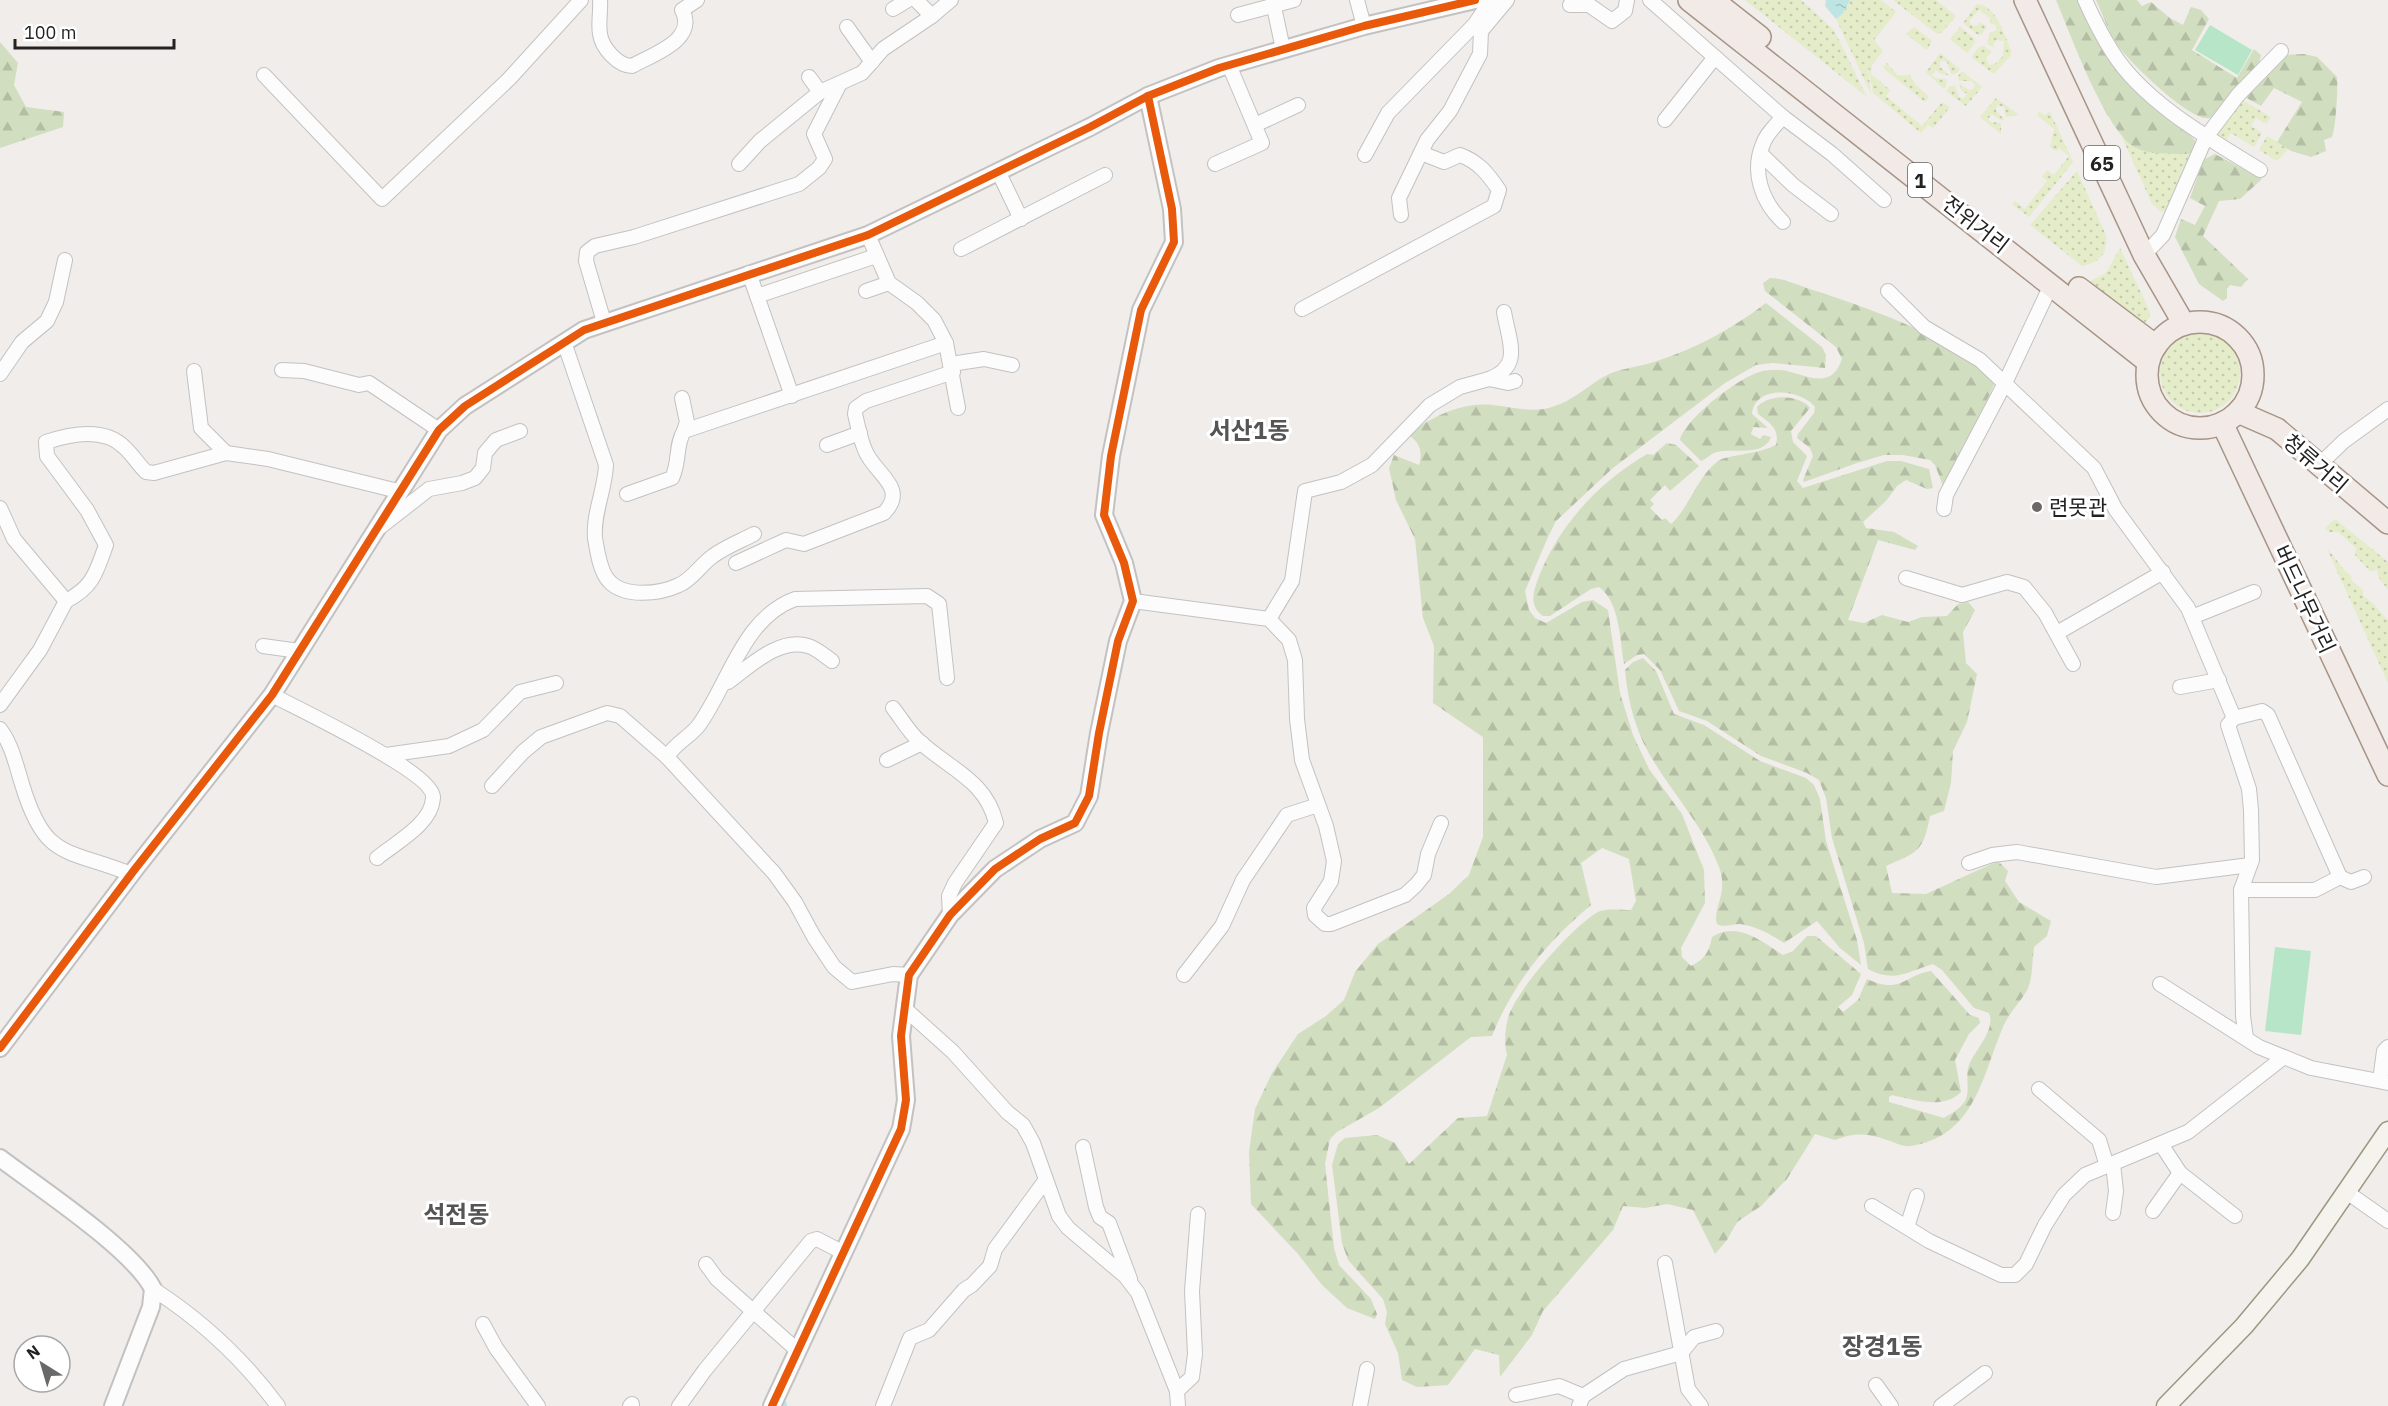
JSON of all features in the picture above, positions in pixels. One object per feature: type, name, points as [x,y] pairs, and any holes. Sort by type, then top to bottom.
[{"type":"main road","name":"전위거리","points":[[1689,0],[2052,283],[2152,354]]},
{"type":"main road","name":"전위거리","points":[[1713,0],[2060,274],[2152,354]]},
{"type":"main road","name":"65","points":[[2025,0],[2144,255],[2184,324]]},
{"type":"main road","points":[[2201,321],[2218,324],[2234,333],[2246,346],[2252,363],[2253,380],[2248,397],[2230,417],[2200,428],[2184,426],[2169,418],[2158,407],[2150,393],[2147,378],[2152,354],[2168,332],[2184,324],[2201,321]]},
{"type":"main road","name":"청류거리","points":[[2230,417],[2277,429],[2388,523]]},
{"type":"main road","name":"버드나무거리","points":[[2230,417],[2388,775]]},
{"type":"main road","points":[[2171,1405],[2251,1318],[2300,1259],[2388,1131]]},
{"type":"street","points":[[264,75],[382,199],[509,79],[581,0]]},
{"type":"street","points":[[600,0],[600,35],[615,59],[623,66],[632,66],[680,39],[686,28],[686,18],[682,10],[698,0]]},
{"type":"street","points":[[893,9],[908,0]]},
{"type":"street","points":[[916,0],[933,16]]},
{"type":"street","points":[[739,164],[760,141],[820,92],[839,86],[862,74],[883,50],[933,16],[951,0]]},
{"type":"street","points":[[1238,15],[1294,0]]},
{"type":"street","points":[[1357,0],[1364,26]]},
{"type":"street","points":[[1365,155],[1388,113],[1475,24],[1491,0]]},
{"type":"street","points":[[1401,215],[1398,198],[1427,140],[1450,111],[1480,54],[1481,31],[1507,0]]},
{"type":"street","points":[[1570,5],[1589,5],[1612,21],[1625,11],[1627,0]]},
{"type":"street","points":[[1650,0],[1783,117],[1832,154],[1884,200]]},
{"type":"street","points":[[2085,0],[2113,54],[2132,77],[2171,112],[2206,137],[2260,170]]},
{"type":"street","points":[[0,1048],[131,874],[272,695],[398,491],[439,430],[465,406],[564,342],[604,322],[868,235],[1148,96],[1229,65],[1364,26],[1469,1]]},
{"type":"street","points":[[1274,7],[1283,50]]},
{"type":"street","points":[[847,27],[872,62]]},
{"type":"street","points":[[2144,255],[2163,235],[2206,137],[2238,95],[2281,51]]},
{"type":"street","points":[[1665,120],[1715,57]]},
{"type":"street","points":[[1215,164],[1262,143],[1229,65]]},
{"type":"street","points":[[809,77],[820,92]]},
{"type":"street","points":[[604,322],[586,261],[588,252],[595,246],[634,237],[798,184],[819,168],[825,159],[814,134],[839,86]]},
{"type":"street","points":[[772,1406],[902,1129],[906,1100],[901,1036],[909,975],[950,915],[1003,862],[1040,839],[1075,823],[1083,812],[1089,796],[1118,641],[1132,601],[1124,563],[1104,514],[1111,456],[1141,310],[1174,242],[1172,209],[1148,96]]},
{"type":"street","points":[[1255,125],[1298,105]]},
{"type":"street","points":[[1783,117],[1763,142],[1760,153],[1760,186],[1774,213],[1783,222]]},
{"type":"street","points":[[1302,309],[1494,206],[1499,190],[1486,171],[1474,160],[1460,155],[1444,162],[1421,153]]},
{"type":"street","points":[[1760,153],[1793,185],[1831,214]]},
{"type":"street","points":[[998,171],[1021,219]]},
{"type":"street","points":[[961,249],[1105,175]]},
{"type":"street","points":[[868,235],[889,283],[917,303],[934,320],[946,343],[958,408]]},
{"type":"street","points":[[757,296],[876,256]]},
{"type":"street","points":[[0,374],[22,342],[47,321],[56,302],[65,260]]},
{"type":"street","points":[[749,273],[792,396]]},
{"type":"street","points":[[866,291],[889,283]]},
{"type":"street","points":[[1944,509],[1946,495],[2005,383],[2052,283]]},
{"type":"street","points":[[1888,291],[1924,327],[1980,360],[2094,468],[2116,510],[2163,572],[2192,617],[2234,718]]},
{"type":"street","points":[[1269,620],[1292,581],[1305,491],[1341,482],[1372,465],[1430,405],[1460,387],[1489,380],[1502,374],[1509,366],[1512,357],[1504,312]]},
{"type":"street","points":[[564,342],[606,465],[595,537],[600,562],[608,580],[621,590],[630,591],[646,592],[677,586],[690,579],[713,555],[754,534]]},
{"type":"street","points":[[684,432],[946,343]]},
{"type":"street","points":[[736,563],[786,540],[804,544],[853,526],[884,513],[891,505],[894,496],[889,484],[865,451],[855,414],[856,408],[866,401],[952,368],[984,359],[1012,365]]},
{"type":"street","points":[[282,370],[304,371],[359,386],[369,383],[439,430]]},
{"type":"street","points":[[194,371],[201,428],[226,453]]},
{"type":"street","points":[[1489,380],[1508,383],[1515,381]]},
{"type":"street","points":[[627,494],[672,478],[678,466],[678,441],[687,422],[682,398]]},
{"type":"street","points":[[2319,465],[2344,441],[2388,409]]},
{"type":"street","points":[[374,530],[393,519],[429,489],[462,483],[475,478],[483,468],[485,453],[496,440],[520,431]]},
{"type":"street","points":[[827,445],[860,433]]},
{"type":"street","points":[[0,705],[40,650],[66,601],[84,591],[96,574],[106,545],[87,510],[47,456],[46,441],[66,435],[95,434],[106,437],[125,447],[146,472],[154,472],[226,453],[268,459],[398,491]]},
{"type":"street","points":[[0,508],[14,539],[66,601]]},
{"type":"street","points":[[2057,633],[2163,572]]},
{"type":"street","points":[[1906,578],[1962,595],[2007,582],[2016,584],[2031,594],[2057,633],[2073,664]]},
{"type":"street","points":[[2192,617],[2254,592]]},
{"type":"street","points":[[667,757],[672,748],[699,725],[760,621],[780,605],[795,599],[927,596],[939,604],[942,616],[947,678]]},
{"type":"street","points":[[1132,601],[1269,620],[1293,649],[1301,752],[1334,861],[1331,881],[1314,908],[1315,915],[1325,924],[1405,895],[1411,890],[1424,875],[1428,854],[1441,823]]},
{"type":"street","points":[[724,685],[765,655],[785,646],[807,645],[832,661]]},
{"type":"street","points":[[262,646],[299,651]]},
{"type":"street","points":[[2180,687],[2219,680]]},
{"type":"street","points":[[386,755],[449,746],[483,730],[520,692],[556,683]]},
{"type":"street","points":[[272,695],[386,755],[427,784],[432,791],[434,800],[427,816],[377,858]]},
{"type":"street","points":[[893,708],[922,743],[979,787],[992,806],[996,823],[955,883],[949,896],[950,915]]},
{"type":"street","points":[[2246,1038],[2243,1016],[2241,890],[2250,865],[2249,789],[2231,741],[2228,725],[2234,718],[2262,711],[2268,715],[2340,877],[2351,882],[2364,878]]},
{"type":"street","points":[[492,786],[523,752],[541,737],[607,713],[620,716],[667,757],[774,873],[795,902],[814,937],[844,977],[852,982],[893,975],[909,975]]},
{"type":"street","points":[[0,729],[10,746],[38,829],[65,851],[131,874]]},
{"type":"street","points":[[887,760],[922,743]]},
{"type":"street","points":[[1184,975],[1222,926],[1243,880],[1290,811],[1318,805]]},
{"type":"street","points":[[1970,863],[1992,855],[2017,852],[2156,877],[2250,865]]},
{"type":"street","points":[[2241,890],[2315,890],[2340,877]]},
{"type":"street","points":[[2160,984],[2246,1038],[2311,1068],[2384,1082],[2385,1051],[2388,1047]]},
{"type":"street","points":[[904,1008],[953,1052],[1007,1112],[1023,1125],[1034,1143],[1054,1208],[1068,1228],[1131,1284],[1138,1293],[1177,1391],[1178,1406]]},
{"type":"street","points":[[1872,1206],[1906,1227],[2001,1275],[2015,1275],[2026,1264],[2045,1225],[2064,1195],[2085,1175],[2188,1132],[2284,1057]]},
{"type":"street","points":[[2039,1089],[2098,1140],[2110,1165],[2116,1191],[2113,1213]]},
{"type":"street","points":[[2161,1144],[2180,1173],[2235,1216]]},
{"type":"street","points":[[1083,1147],[1096,1207],[1100,1217],[1109,1223],[1131,1284]]},
{"type":"street","points":[[0,1158],[103,1237],[140,1269],[153,1289],[190,1313],[246,1368],[278,1406]]},
{"type":"street","points":[[2153,1211],[2180,1173]]},
{"type":"street","points":[[883,1406],[910,1338],[929,1330],[964,1290],[972,1286],[990,1266],[995,1249],[1045,1180]]},
{"type":"street","points":[[2348,1192],[2388,1221]]},
{"type":"street","points":[[1906,1227],[1917,1196]]},
{"type":"street","points":[[1177,1391],[1192,1377],[1195,1354],[1192,1291],[1198,1214]]},
{"type":"street","points":[[680,1406],[753,1311],[811,1241],[817,1239],[844,1253]]},
{"type":"street","points":[[1665,1263],[1688,1389],[1701,1406]]},
{"type":"street","points":[[706,1264],[717,1279],[798,1351]]},
{"type":"street","points":[[113,1406],[151,1307],[153,1289]]},
{"type":"street","points":[[483,1324],[496,1348],[538,1406]]},
{"type":"street","points":[[1516,1395],[1560,1386],[1581,1401],[1624,1369],[1681,1353],[1694,1337],[1716,1331]]},
{"type":"street","points":[[1360,1406],[1367,1369]]},
{"type":"street","points":[[1941,1406],[1985,1372]]},
{"type":"street","points":[[1876,1385],[1891,1406]]},
{"type":"green space","points":[[1745,0],[1801,0],[1834,30],[1867,97]]},
{"type":"green space","points":[[1850,0],[1881,0],[1896,12],[1874,40],[1883,51],[1872,65],[1871,74],[1890,90],[1886,96],[1922,126],[1942,102],[1950,107],[1933,128],[1928,125],[1921,133],[1873,93],[1867,60],[1871,94],[1836,19],[1843,13]]},
{"type":"green space","points":[[1893,0],[1936,0],[1956,16],[1942,32],[1937,34]]},
{"type":"green space","points":[[2056,0],[2077,0],[2103,50],[2187,131],[2196,142],[2195,154],[2142,151],[2125,139],[2113,123],[2090,81]]},
{"type":"green space","points":[[2096,0],[2137,0],[2142,6],[2151,2],[2170,18],[2183,25],[2191,7],[2201,10],[2209,19],[2192,50],[2237,78],[2254,49],[2261,55],[2259,64],[2223,109],[2210,118],[2201,117],[2161,90],[2124,54],[2112,35]]},
{"type":"green space","points":[[1977,4],[1984,6],[1995,15],[2011,50],[2011,55],[1994,74],[1971,57],[1979,47],[1984,46],[1992,52],[1986,57],[1989,65],[1995,64],[2003,56],[2004,41],[1996,40],[1993,45],[1995,49],[1987,42],[1990,33],[1997,30],[1996,25],[1990,23],[1990,18],[1979,10],[1969,21],[1972,26],[1980,22],[1987,26],[1982,34],[1978,35],[1963,23]]},
{"type":"green space","points":[[2210,25],[2252,50],[2238,75],[2195,50]]},
{"type":"green space","points":[[1914,27],[1932,41],[1927,50],[1906,34]]},
{"type":"green space","points":[[1960,27],[1975,39],[1975,43],[1967,53],[1950,39]]},
{"type":"green space","points":[[0,42],[18,63],[14,85],[26,107],[64,112],[63,127],[0,148]]},
{"type":"green space","points":[[1940,53],[1960,69],[1956,74],[1951,74],[1947,62],[1943,60],[1940,62],[1940,67],[1949,75],[1941,74],[1936,70],[1932,75],[1935,78],[1946,79],[1947,84],[1944,89],[1926,72]]},
{"type":"green space","points":[[2304,54],[2317,57],[2337,77],[2335,125],[2332,137],[2324,140],[2326,151],[2311,157],[2291,151],[2277,142],[2302,102],[2274,88],[2261,106],[2241,95],[2283,55]]},
{"type":"green space","points":[[1887,63],[1898,76],[1910,75],[1915,84],[1929,97],[1925,102],[1883,68]]},
{"type":"green space","points":[[1962,71],[1982,87],[1966,106],[1946,91],[1950,86],[1955,86],[1959,97],[1963,99],[1967,94],[1961,90],[1959,83],[1969,90],[1973,89],[1975,85],[1972,81],[1959,81],[1958,76]]},
{"type":"green space","points":[[1996,98],[2019,115],[2006,117],[2004,107],[1997,105],[1996,111],[2004,119],[2002,121],[1992,114],[1988,119],[1991,122],[2001,123],[2001,134],[1980,117]]},
{"type":"green space","points":[[2239,98],[2271,117],[2266,124],[2256,118],[2251,126],[2262,133],[2254,147],[2231,133],[2226,140],[2213,132]]},
{"type":"green space","points":[[2038,111],[2045,115],[2050,112],[2073,162],[2029,217],[2012,204],[2015,201],[2025,209],[2047,181],[2042,177],[2047,170],[2054,175],[2069,156],[2059,148],[2056,151],[2050,147],[2054,129],[2038,116]]},
{"type":"green space","points":[[2267,136],[2288,149],[2277,161],[2259,150]]},
{"type":"green space","points":[[2122,137],[2137,149],[2195,154],[2170,211],[2161,212],[2152,204]]},
{"type":"green space","points":[[2215,154],[2262,179],[2240,199],[2219,201],[2203,236],[2248,279],[2241,287],[2230,285],[2227,289],[2227,298],[2223,301],[2199,284],[2175,237],[2181,219],[2195,225],[2205,206],[2190,198],[2202,164],[2205,159]]},
{"type":"green space","points":[[2077,171],[2106,235],[2106,247],[2102,256],[2082,266],[2030,225]]},
{"type":"green space","points":[[2120,248],[2150,312],[2150,317],[2144,324],[2087,283],[2106,273]]},
{"type":"green space","points":[[1770,278],[1785,280],[1830,295],[1911,326],[1963,354],[1982,369],[1994,385],[1951,479],[1943,486],[1935,465],[1930,460],[1903,455],[1884,455],[1804,482],[1813,456],[1810,448],[1797,438],[1814,413],[1815,407],[1800,396],[1790,393],[1770,394],[1755,404],[1752,414],[1768,428],[1753,427],[1751,434],[1760,439],[1763,435],[1771,437],[1762,447],[1717,452],[1701,461],[1680,440],[1692,421],[1714,400],[1751,375],[1778,370],[1819,379],[1833,374],[1839,365],[1842,359],[1836,347],[1765,291],[1763,283]]},
{"type":"green space","points":[[1766,303],[1822,347],[1826,355],[1825,368],[1773,363],[1756,365],[1725,383],[1613,468],[1556,521],[1525,591],[1529,610],[1535,618],[1546,623],[1582,602],[1593,600],[1608,610],[1620,693],[1633,735],[1649,769],[1682,814],[1704,870],[1705,903],[1681,948],[1682,957],[1691,966],[1706,954],[1712,937],[1731,931],[1749,935],[1783,955],[1793,951],[1807,936],[1816,936],[1861,974],[1852,995],[1838,1007],[1843,1012],[1858,1000],[1867,979],[1895,985],[1931,971],[1970,1015],[1979,1018],[1980,1023],[1969,1034],[1955,1060],[1961,1092],[1946,1101],[1919,1101],[1892,1095],[1889,1097],[1889,1102],[1944,1118],[1959,1108],[1966,1099],[1969,1065],[1990,1026],[1989,1013],[1974,1008],[1942,970],[1933,964],[1893,976],[1868,969],[1864,943],[1832,838],[1826,798],[1819,780],[1807,773],[1761,756],[1707,721],[1679,711],[1660,670],[1644,654],[1637,655],[1624,664],[1615,612],[1606,594],[1599,587],[1591,589],[1550,616],[1543,616],[1534,604],[1538,579],[1557,541],[1568,524],[1596,492],[1612,478],[1647,454],[1653,455],[1667,443],[1676,445],[1699,466],[1670,491],[1665,485],[1650,500],[1654,504],[1650,508],[1662,520],[1665,518],[1671,524],[1678,517],[1704,476],[1718,461],[1776,445],[1775,431],[1758,414],[1757,407],[1768,400],[1783,397],[1799,400],[1810,408],[1791,431],[1793,442],[1807,456],[1797,481],[1803,488],[1887,461],[1901,461],[1929,469],[1933,488],[1927,489],[1906,480],[1897,486],[1886,501],[1863,522],[1866,528],[1894,532],[1918,546],[1915,550],[1878,540],[1848,620],[1864,623],[1882,615],[1908,622],[1922,617],[1947,616],[1958,604],[1968,602],[1975,610],[1963,632],[1966,663],[1977,674],[1967,722],[1953,751],[1951,783],[1944,811],[1930,816],[1925,837],[1912,854],[1886,866],[1892,893],[1926,894],[1998,861],[2008,871],[2005,881],[2019,902],[2051,921],[2047,936],[2034,947],[2028,988],[2005,1022],[1973,1102],[1949,1130],[1932,1140],[1908,1146],[1871,1135],[1851,1135],[1835,1140],[1815,1134],[1787,1179],[1761,1206],[1737,1222],[1727,1240],[1715,1254],[1693,1210],[1667,1204],[1645,1208],[1623,1206],[1613,1230],[1543,1311],[1532,1335],[1500,1377],[1499,1355],[1475,1349],[1448,1385],[1417,1387],[1402,1380],[1398,1353],[1385,1324],[1387,1312],[1383,1299],[1348,1260],[1342,1243],[1332,1165],[1338,1144],[1345,1138],[1377,1135],[1395,1143],[1409,1164],[1458,1118],[1487,1116],[1507,1055],[1505,1037],[1508,1018],[1513,1006],[1533,976],[1561,944],[1588,919],[1601,911],[1631,910],[1636,901],[1629,859],[1602,848],[1581,863],[1591,905],[1560,934],[1533,965],[1510,998],[1492,1036],[1471,1037],[1379,1108],[1337,1132],[1330,1139],[1325,1164],[1334,1248],[1339,1265],[1371,1299],[1377,1314],[1375,1319],[1347,1308],[1322,1285],[1298,1254],[1251,1204],[1249,1152],[1255,1109],[1272,1073],[1298,1034],[1326,1016],[1344,1000],[1355,972],[1378,944],[1449,894],[1469,875],[1483,837],[1483,737],[1433,703],[1434,646],[1423,618],[1415,539],[1396,500],[1389,468],[1394,455],[1419,465],[1420,448],[1409,435],[1438,416],[1459,408],[1481,405],[1532,410],[1555,406],[1571,399],[1614,372],[1669,357],[1698,344],[1726,330]]},
{"type":"green space","points":[[2200,333],[2215,336],[2228,345],[2237,358],[2240,373],[2237,388],[2228,401],[2215,410],[2200,413],[2185,410],[2172,401],[2163,388],[2160,373],[2163,358],[2172,345],[2185,336]]},
{"type":"green space","points":[[2335,519],[2388,562],[2388,590],[2379,578],[2377,570],[2370,571],[2355,555],[2356,548],[2338,532],[2329,532],[2325,528]]},
{"type":"green space","points":[[2327,549],[2351,576],[2352,581],[2363,590],[2363,596],[2388,620],[2388,683]]},
{"type":"green space","points":[[1643,658],[1656,671],[1674,714],[1704,725],[1760,761],[1806,778],[1814,785],[1820,799],[1826,841],[1857,940],[1861,965],[1840,948],[1817,921],[1784,943],[1752,927],[1740,924],[1725,926],[1717,924],[1722,885],[1719,867],[1698,827],[1649,754],[1631,708],[1625,670],[1633,662]]},
{"type":"green space","points":[[2275,947],[2311,951],[2301,1035],[2265,1031]]},
{"type":"water","points":[[1826,0],[1850,0],[1843,13],[1836,19],[1825,6]]},
{"type":"cycle path","points":[[0,1048],[135,869],[272,695],[439,430],[465,406],[584,330],[868,235],[1090,127],[1148,96],[1219,68],[1364,26],[1475,0]]},
{"type":"cycle path","points":[[772,1406],[901,1129],[906,1100],[901,1036],[909,975],[950,915],[995,869],[1040,839],[1075,823],[1089,796],[1118,641],[1133,601],[1124,563],[1104,515],[1111,456],[1141,310],[1174,242],[1172,209],[1148,96]]},
{"type":"place","name":"련못관","points":[[2037,507]]},
{"type":"district","name":"서산1동","points":[[1249,430]]},
{"type":"district","name":"석전동","points":[[456,1214]]},
{"type":"district","name":"장경1동","points":[[1882,1346]]}]
